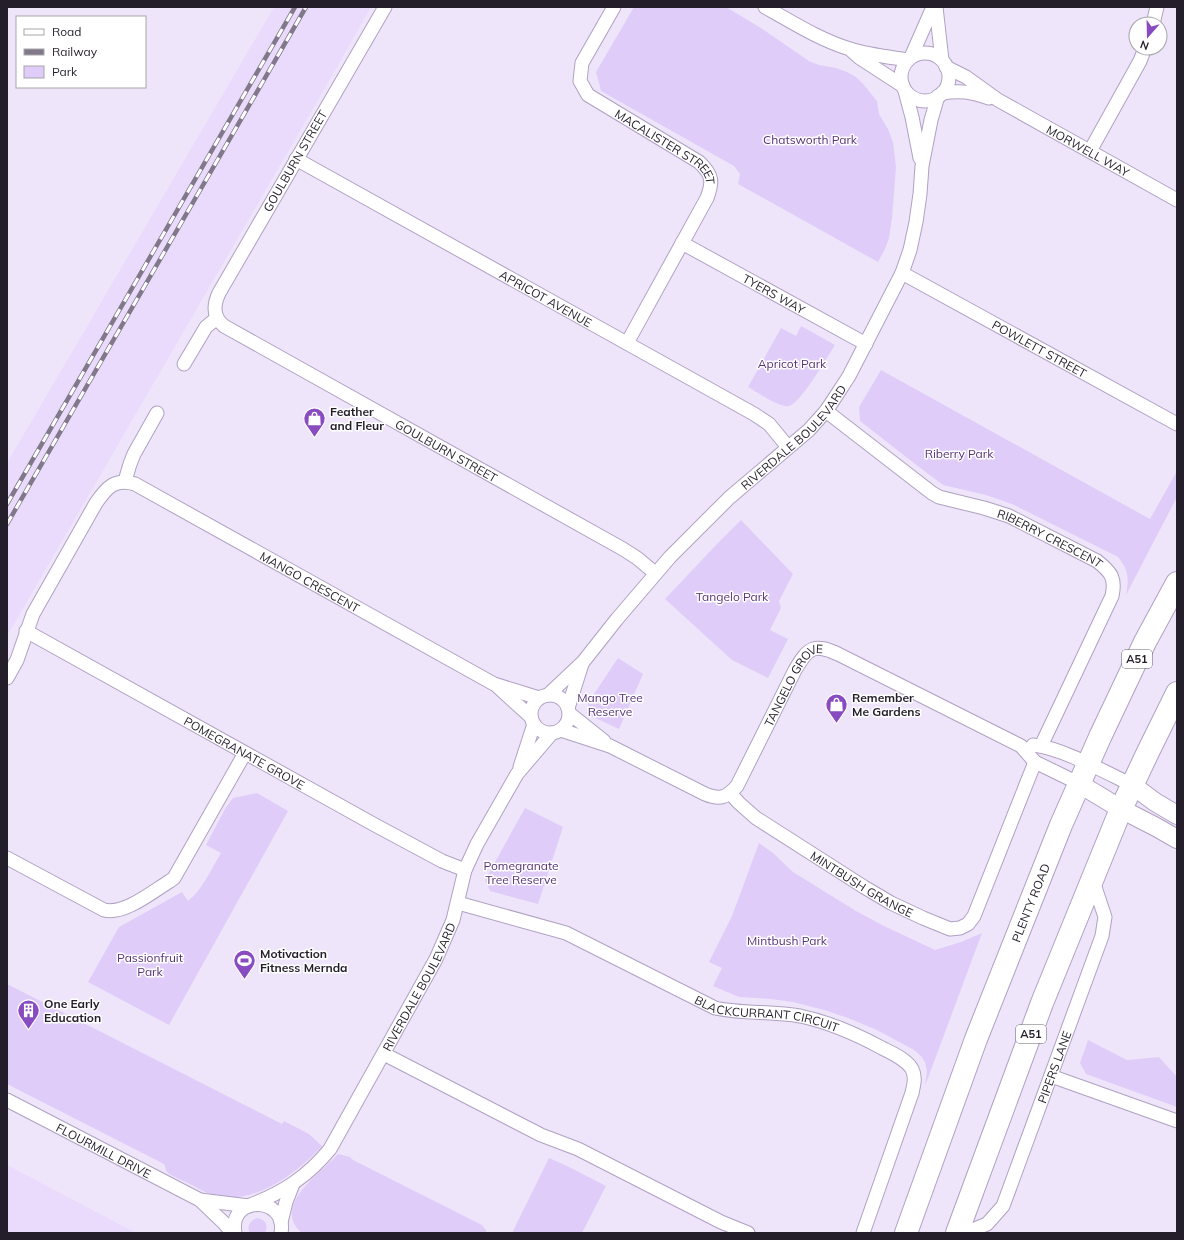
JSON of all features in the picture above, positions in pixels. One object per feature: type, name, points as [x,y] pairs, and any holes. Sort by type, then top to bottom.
[{"type":"highway","name":"PLENTY ROAD","points":[[906,1233],[976,1039],[1078,783],[1145,642],[1177,583]]},
{"type":"highway","name":"A51","points":[[957,1233],[1042,1003],[1093,881],[1121,809],[1177,693]]},
{"type":"street","name":"GOULBURN STREET","points":[[384,7],[219,293],[214,307],[217,318],[224,326],[623,549],[655,573]]},
{"type":"street","name":"MACALISTER STREET","points":[[614,7],[582,63],[580,81],[588,95],[692,157],[704,166],[711,176],[712,182],[706,198],[627,343]]},
{"type":"street","points":[[764,7],[825,39],[850,49],[876,55],[910,58],[924,53],[936,56],[944,64]]},
{"type":"street","points":[[850,49],[860,58],[904,88],[915,98],[927,100],[940,95],[947,85],[948,72],[944,64],[934,7]]},
{"type":"street","points":[[904,88],[901,79],[901,72],[910,58],[934,7]]},
{"type":"street","points":[[1090,151],[1142,56]]},
{"type":"street","name":"MORWELL WAY","points":[[944,64],[966,77],[998,100],[1177,200]]},
{"type":"street","name":"RIVERDALE BOULEVARD","points":[[904,88],[912,117],[922,166]]},
{"type":"street","name":"MORWELL WAY","points":[[940,95],[958,91],[972,92],[998,100]]},
{"type":"street","name":"RIVERDALE BOULEVARD","points":[[544,697],[583,662],[655,573],[700,526],[729,498],[788,446],[809,430],[826,411],[849,376],[902,273],[910,250],[916,222],[922,166],[931,120],[940,95]]},
{"type":"street","name":"APRICOT AVENUE","points":[[296,159],[754,414],[768,424],[788,446]]},
{"type":"street","name":"TYERS WAY","points":[[682,243],[866,344]]},
{"type":"street","name":"POWLETT STREET","points":[[902,273],[949,297],[1177,424]]},
{"type":"street","points":[[184,364],[206,327],[217,318]]},
{"type":"street","name":"RIBERRY CRESCENT","points":[[826,411],[939,497],[1009,516],[1097,561],[1110,573],[1114,587],[1112,596],[1041,746]]},
{"type":"street","points":[[7,678],[17,660],[33,614],[96,503],[111,485],[117,482],[125,481],[134,454],[157,413]]},
{"type":"street","name":"MANGO CRESCENT","points":[[125,481],[136,484],[494,684],[544,697]]},
{"type":"street","name":"POMEGRANATE GROVE","points":[[26,631],[442,861],[465,870]]},
{"type":"street","name":"TANGELO GROVE","points":[[730,793],[737,786],[795,670],[804,656],[811,650],[819,648],[827,648],[1022,746],[1035,762],[1078,783]]},
{"type":"street","name":"RIVERDALE BOULEVARD","points":[[569,710],[583,662]]},
{"type":"street","name":"MANGO CRESCENT","points":[[494,684],[532,721]]},
{"type":"street","points":[[610,746],[569,710],[565,702],[560,698],[554,696],[544,697],[533,706],[532,721],[542,731],[556,732],[610,746],[704,794],[714,797],[722,797],[730,793]]},
{"type":"street","points":[[556,732],[566,725],[569,719],[569,710]]},
{"type":"street","name":"RIVERDALE BOULEVARD","points":[[518,774],[532,721]]},
{"type":"street","name":"RIVERDALE BOULEVARD","points":[[250,1206],[293,1184],[324,1157],[330,1149],[384,1054],[436,959],[450,930],[465,870],[477,844],[518,774],[556,732]]},
{"type":"street","name":"TANGELO GROVE","points":[[1022,746],[1041,746],[1067,755],[1132,785]]},
{"type":"street","points":[[7,858],[104,910],[113,912],[131,905],[174,878],[245,753]]},
{"type":"street","name":"MINTBUSH GRANGE","points":[[730,793],[756,818],[891,903],[950,929],[960,928],[968,924],[974,916],[1035,762]]},
{"type":"street","points":[[1078,783],[1121,809],[1177,839]]},
{"type":"street","points":[[1132,785],[1155,802],[1177,815]]},
{"type":"street","name":"PIPERS LANE","points":[[965,1233],[987,1224],[1003,1206],[1102,936],[1105,917],[1093,881]]},
{"type":"street","name":"BLACKCURRANT CIRCUIT","points":[[458,902],[566,933],[715,1008],[738,1012],[780,1014],[818,1020],[860,1036],[897,1056],[908,1064],[913,1070],[915,1082],[863,1233]]},
{"type":"street","points":[[384,1054],[541,1135],[578,1150],[722,1222],[748,1233]]},
{"type":"street","points":[[1051,1076],[1177,1121]]},
{"type":"street","name":"FLOURMILL DRIVE","points":[[7,1100],[200,1200],[234,1233]]},
{"type":"street","name":"RIVERDALE BOULEVARD","points":[[281,1226],[286,1202],[293,1184]]},
{"type":"street","name":"FLOURMILL DRIVE","points":[[200,1200],[250,1206],[257,1204],[270,1207],[275,1210],[279,1216],[281,1226]]},
{"type":"street","points":[[234,1233],[236,1219],[244,1209],[250,1206]]},
{"type":"street","points":[[281,1226],[290,1233]]},
{"type":"shaded area","points":[[274,7],[371,7],[7,636],[7,463]]},
{"type":"shaded area","points":[[7,1165],[136,1233],[7,1233]]},
{"type":"green space","name":"Chatsworth Park","points":[[634,7],[726,7],[761,28],[809,61],[847,72],[856,77],[864,85],[877,101],[879,114],[888,129],[893,142],[896,167],[889,238],[878,262],[738,184],[740,174],[734,166],[601,91],[596,72]]},
{"type":"green space","name":"Apricot Park","points":[[801,326],[835,345],[814,379],[800,397],[789,406],[780,405],[748,387],[781,328],[796,336]]},
{"type":"green space","name":"Riberry Park","points":[[881,370],[1150,519],[1177,471],[1177,497],[1126,595],[1128,584],[1127,575],[1124,566],[1118,557],[1012,504],[986,495],[943,485],[860,421],[859,407]]},
{"type":"green space","name":"Tangelo Park","points":[[741,520],[793,574],[779,601],[781,608],[770,630],[788,639],[768,678],[732,660],[665,599]]},
{"type":"green space","name":"Mango Tree Reserve","points":[[618,658],[643,674],[619,729],[591,716],[588,703]]},
{"type":"green space","name":"Passionfruit Park","points":[[257,793],[288,811],[169,1025],[88,982],[119,927],[182,892],[188,901],[198,891],[221,853],[206,845],[225,809],[233,798]]},
{"type":"green space","name":"Pomegranate Tree Reserve","points":[[525,808],[563,827],[538,904],[490,891],[485,880]]},
{"type":"green space","name":"Mintbush Park","points":[[759,843],[773,853],[793,872],[856,911],[935,950],[961,942],[982,933],[925,1086],[927,1071],[925,1062],[921,1056],[914,1050],[877,1030],[824,1010],[793,1002],[739,997],[713,986],[722,968],[709,962],[732,916]]},
{"type":"green space","points":[[7,984],[282,1124],[284,1121],[309,1134],[322,1146],[288,1176],[260,1191],[246,1196],[231,1198],[216,1196],[169,1174],[164,1164],[7,1084]]},
{"type":"green space","points":[[1088,1040],[1127,1060],[1159,1057],[1177,1077],[1177,1107],[1086,1074],[1080,1063]]},
{"type":"green space","points":[[338,1154],[350,1157],[353,1160],[482,1225],[486,1230],[486,1233],[302,1233],[294,1223],[292,1212],[295,1201],[311,1180]]},
{"type":"green space","points":[[549,1158],[606,1186],[582,1233],[512,1233]]},
{"type":"green space","points":[[257,1218],[266,1223],[267,1227],[265,1233],[250,1233],[248,1228],[249,1224]]},
{"type":"railway","points":[[7,504],[295,7]]},
{"type":"railway","points":[[7,524],[306,7]]},
{"type":"place","name":"Feather and Fleur","points":[[314,438]]},
{"type":"place","name":"Remember Me Gardens","points":[[836,724]]},
{"type":"place","name":"Motivaction Fitness Mernda","points":[[244,980]]},
{"type":"place","name":"One Early Education","points":[[29,1030]]}]
